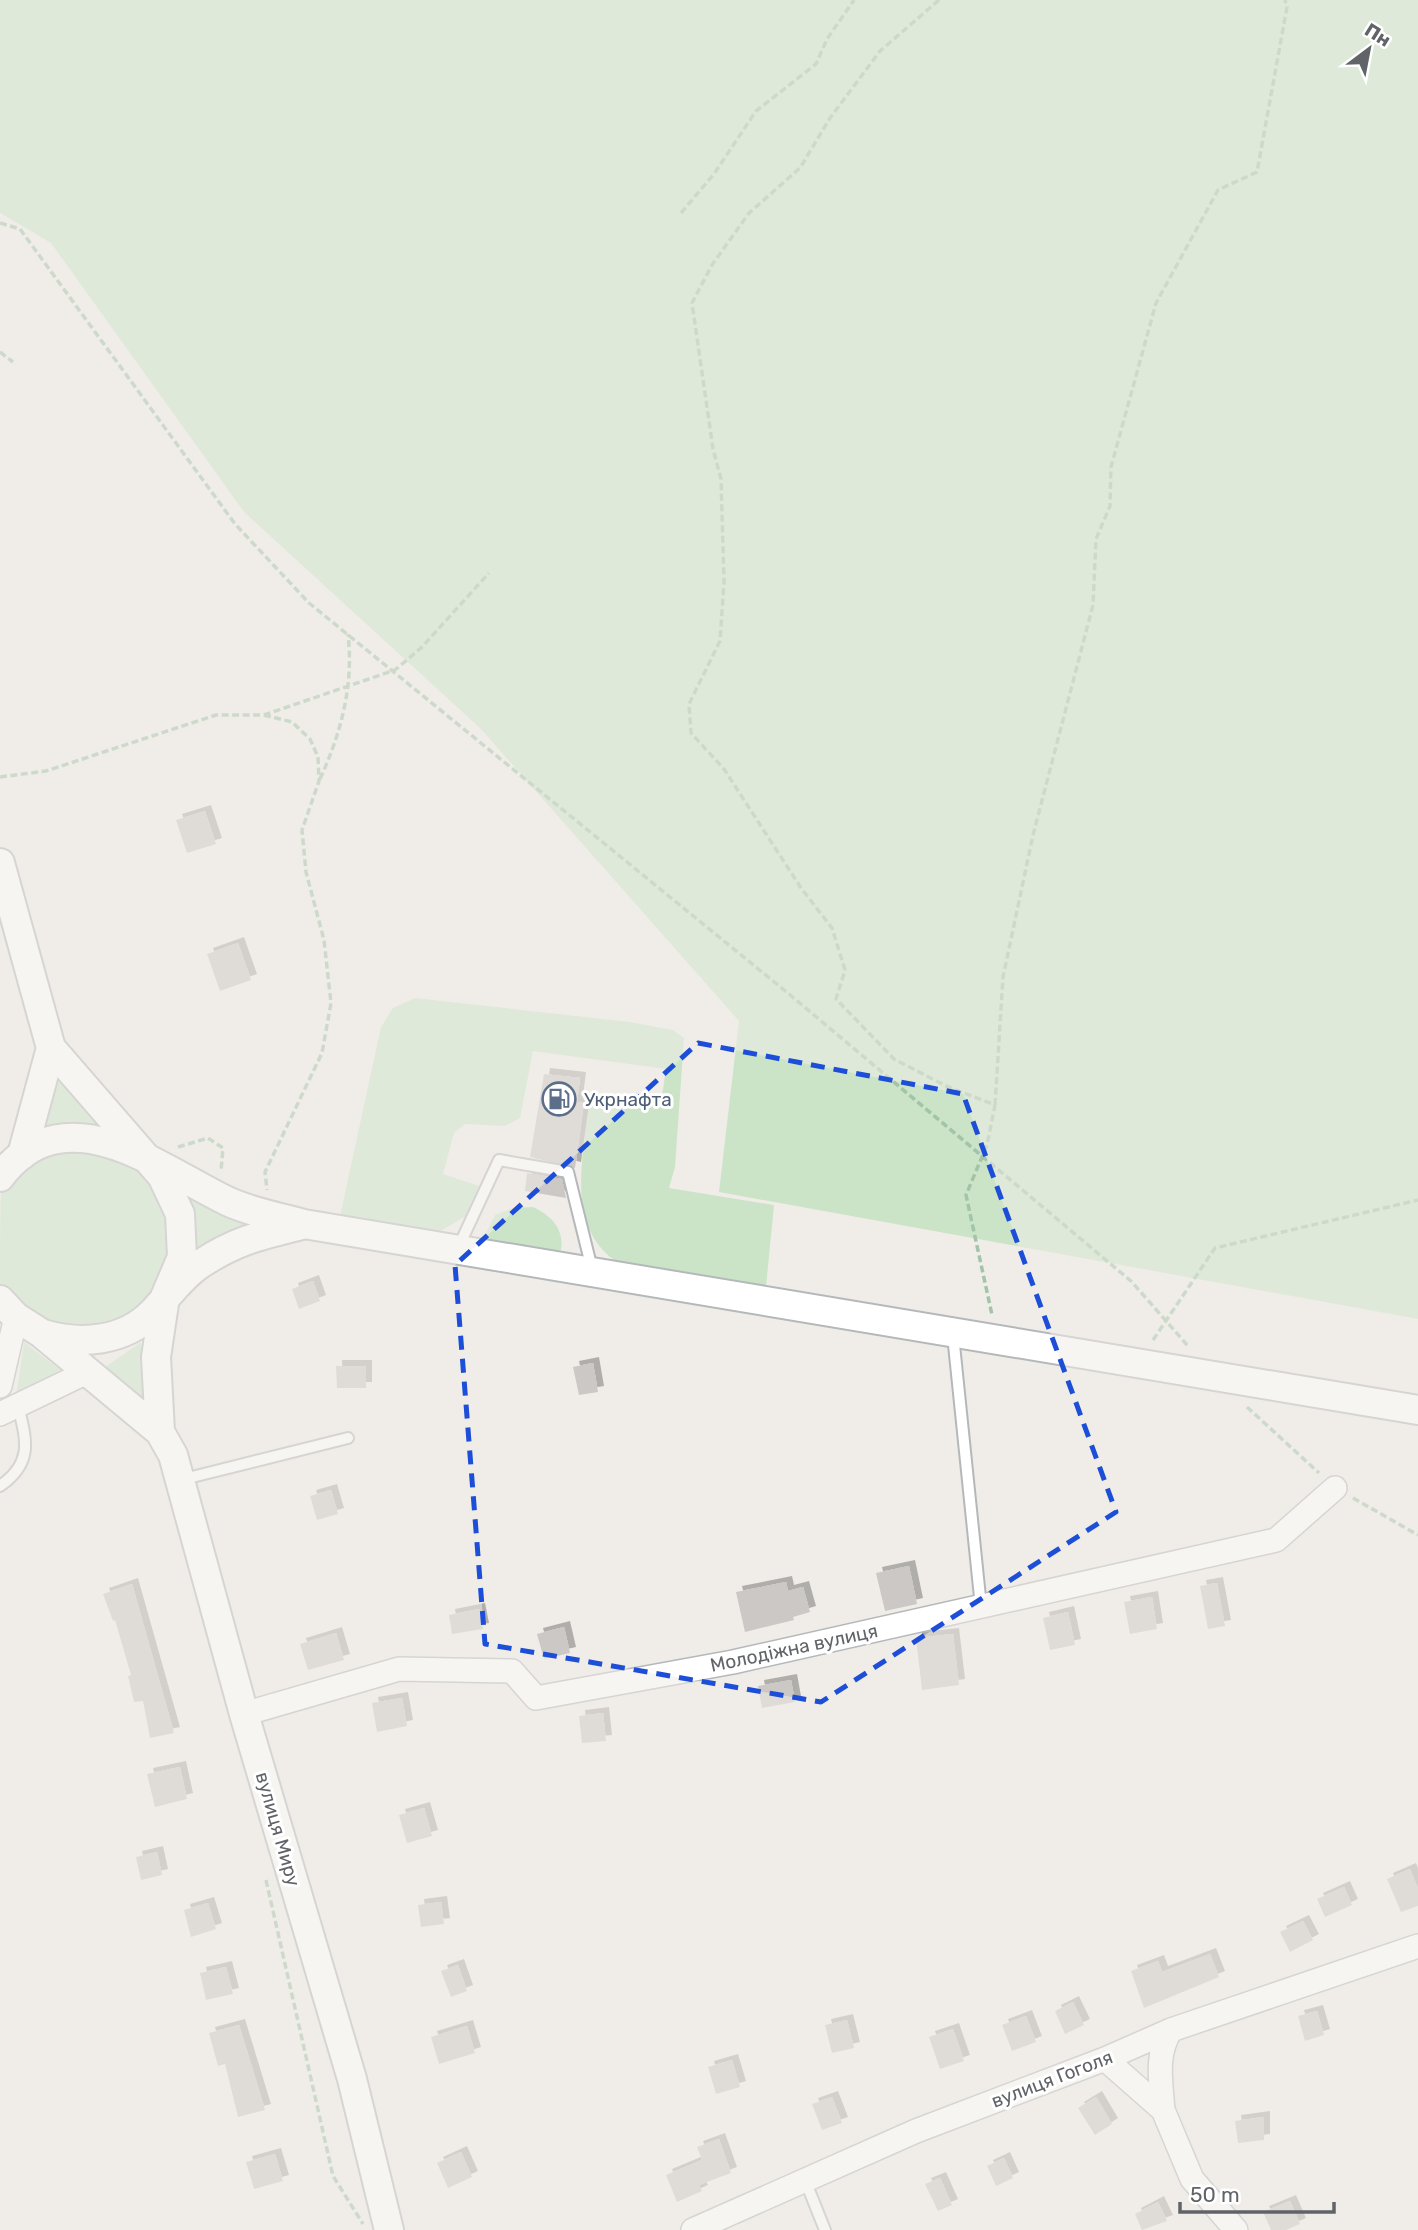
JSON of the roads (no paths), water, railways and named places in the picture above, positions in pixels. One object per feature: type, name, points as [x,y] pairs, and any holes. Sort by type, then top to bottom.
[{"type":"street","points":[[0,863],[51,1048],[162,1176],[180,1214],[182,1257],[165,1297],[156,1357],[160,1432]]},
{"type":"street","points":[[22,1155],[51,1048]]},
{"type":"street","points":[[0,1177],[22,1155],[49,1142],[77,1137],[118,1144],[230,1202],[304,1224],[1418,1409]]},
{"type":"street","points":[[9,1410],[85,1373],[199,1264],[239,1240],[304,1224]]},
{"type":"street","points":[[8,1309],[41,1333],[85,1373],[160,1432]]},
{"type":"street","points":[[0,1386],[8,1309]]},
{"type":"street","points":[[41,1333],[63,1340],[85,1341],[113,1336],[136,1325]]},
{"type":"street","name":"вулиця Миру","points":[[160,1432],[173,1455],[244,1714],[352,2079],[389,2230]]},
{"type":"street","name":"Молодіжна вулиця","points":[[244,1714],[399,1669],[512,1671],[537,1698],[733,1662],[1276,1539],[1335,1488]]},
{"type":"street","name":"вулиця Гоголя","points":[[693,2230],[916,2131],[1105,2059],[1171,2030],[1418,1946]]},
{"type":"street","points":[[1171,2030],[1164,2041],[1159,2067],[1163,2110],[1192,2179],[1236,2230]]},
{"type":"street","points":[[1105,2059],[1163,2110]]},
{"type":"lane","points":[[457,1250],[499,1160],[568,1172],[593,1272]]},
{"type":"lane","points":[[953,1332],[981,1607]]},
{"type":"lane","points":[[0,1486],[9,1480],[25,1458],[26,1435],[9,1410]]},
{"type":"lane","points":[[180,1480],[348,1438]]},
{"type":"lane","points":[[805,2180],[825,2230]]},
{"type":"place","name":"Укрнафта","points":[[559,1099]]}]
